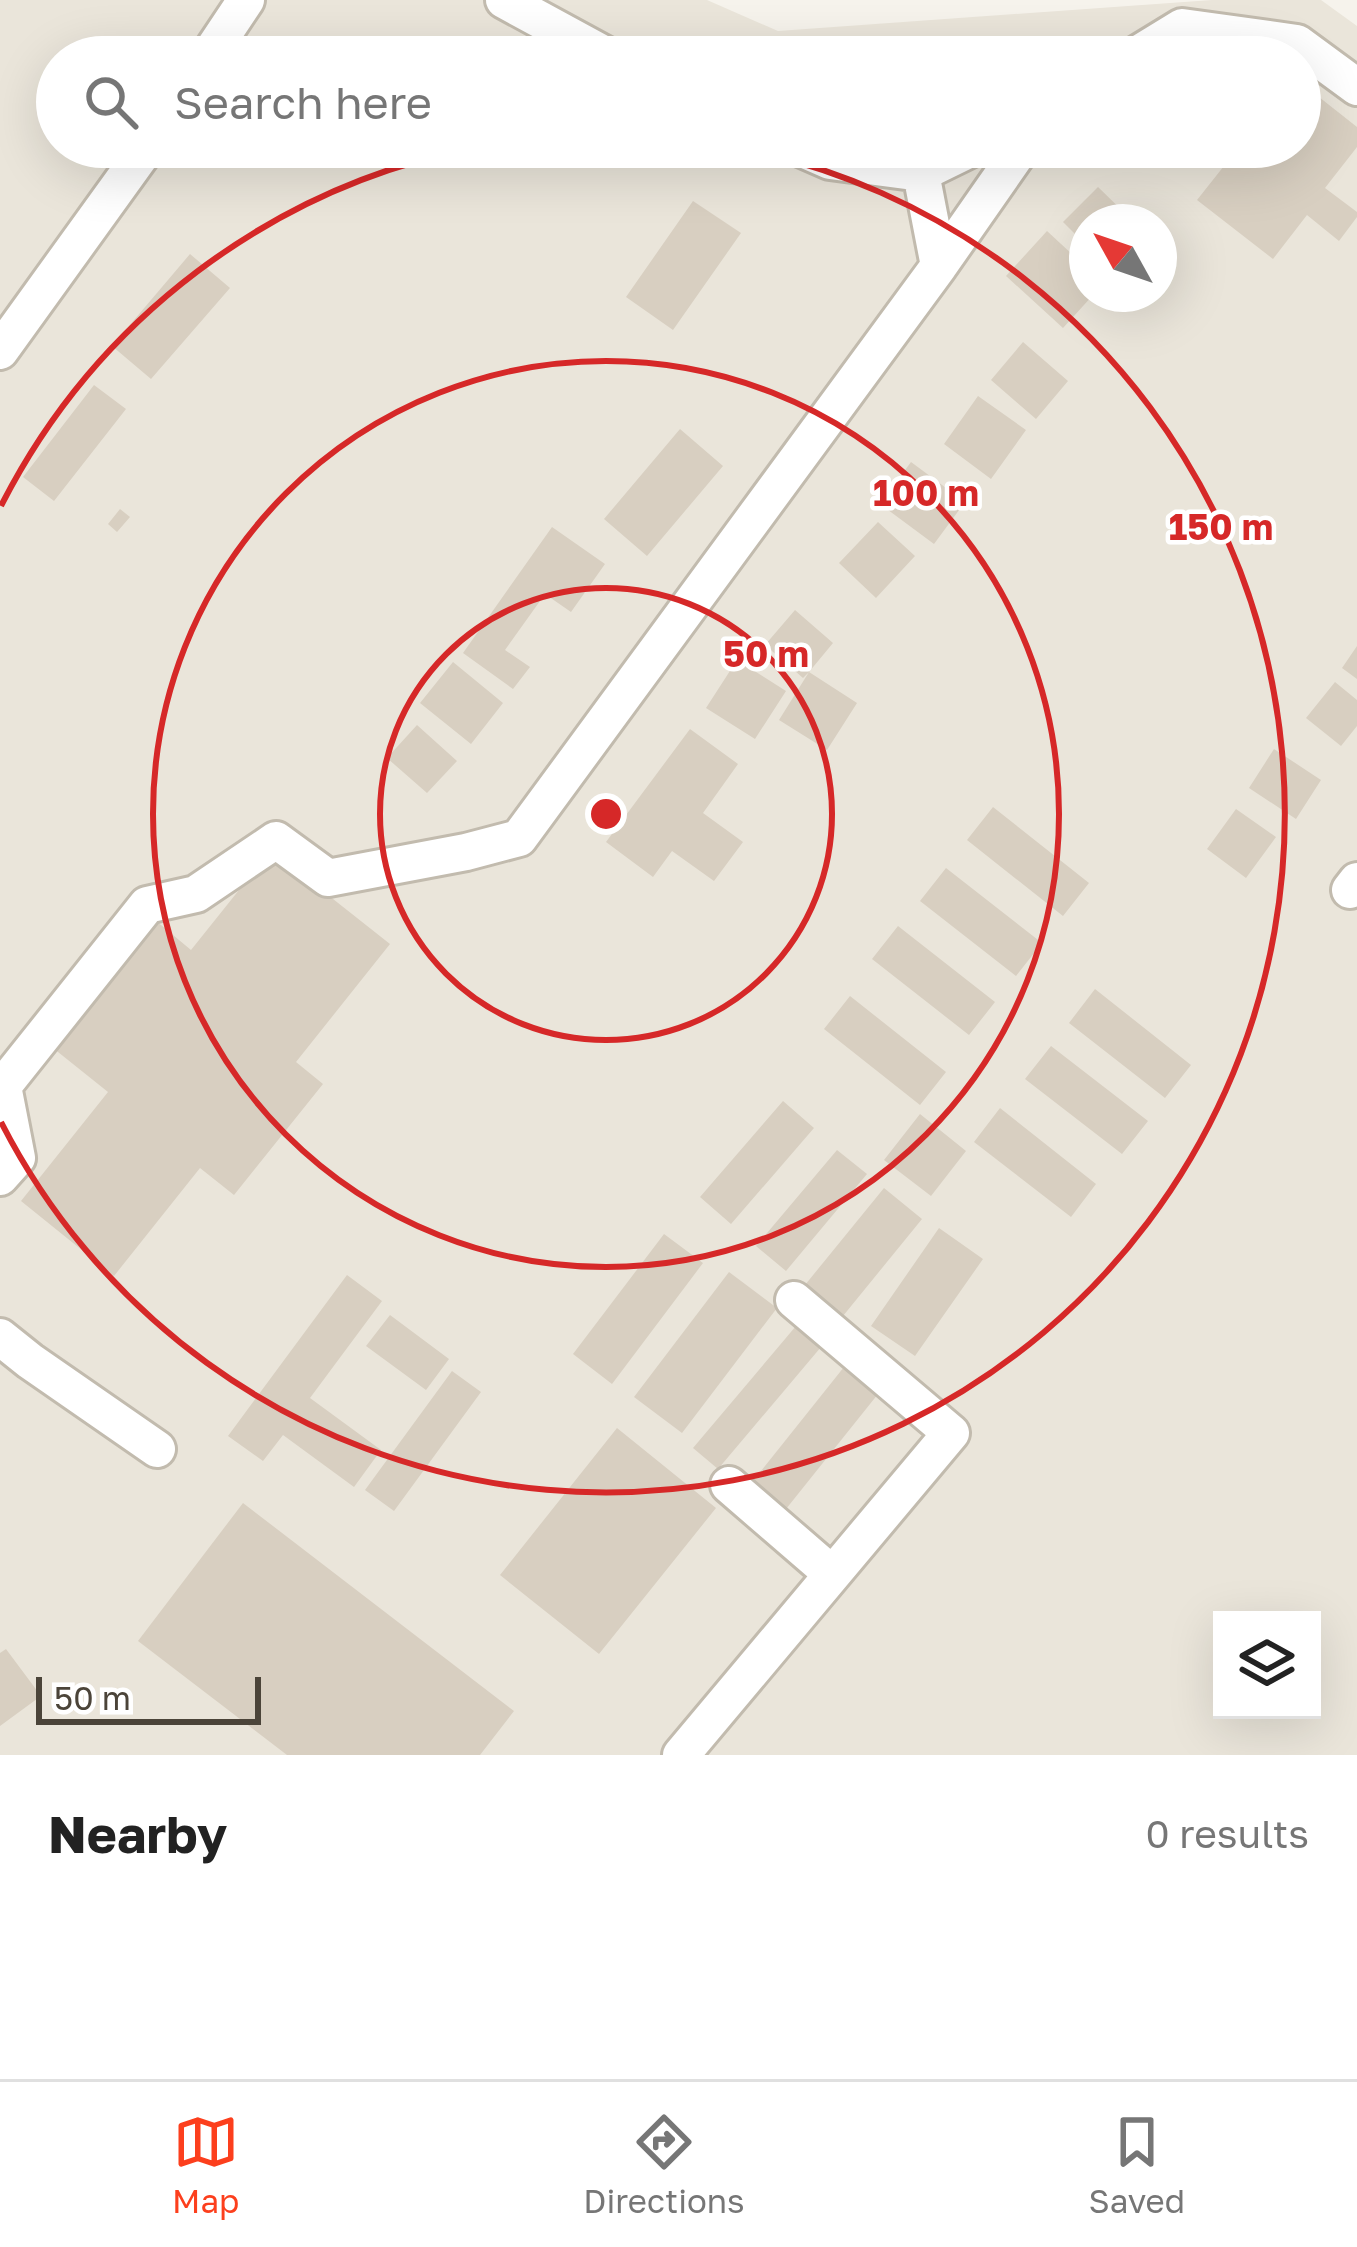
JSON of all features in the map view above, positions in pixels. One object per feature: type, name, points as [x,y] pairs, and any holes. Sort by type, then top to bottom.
[{"type":"street","points":[[222,36],[246,0]]},
{"type":"street","points":[[504,0],[570,36]]},
{"type":"street","points":[[1166,36],[1182,26],[1250,36]]},
{"type":"street","points":[[1321,61],[1357,87]]},
{"type":"street","points":[[0,351],[133,168]]},
{"type":"street","points":[[883,168],[921,173],[931,168]]},
{"type":"street","points":[[0,1177],[17,1158],[3,1086],[147,905],[196,894],[276,840],[328,878],[519,838],[1007,168]]},
{"type":"street","points":[[921,173],[939,266]]},
{"type":"street","points":[[681,1755],[952,1432],[794,1300]]},
{"type":"street","points":[[0,1336],[157,1449]]},
{"type":"street","points":[[729,1485],[832,1574]]},
{"type":"shaded area","points":[[0,0],[707,0],[778,31],[1212,0],[1321,0],[1357,26],[1357,1755],[0,1755]]},
{"type":"building","points":[[1321,99],[1357,127],[1357,147],[1325,188],[1357,212],[1339,241],[1307,215],[1273,259],[1197,200],[1222,168],[1321,168]]},
{"type":"building","points":[[1098,187],[1115,204],[1081,204]]},
{"type":"building","points":[[693,201],[741,233],[673,330],[626,297]]},
{"type":"building","points":[[1047,231],[1069,251],[1069,312],[1078,312],[1063,328],[1006,276]]},
{"type":"building","points":[[190,254],[230,288],[151,379],[112,346]]},
{"type":"building","points":[[1023,342],[1068,381],[1036,419],[991,380]]},
{"type":"building","points":[[94,385],[126,409],[54,501],[23,477]]},
{"type":"building","points":[[978,396],[1026,430],[991,479],[944,444]]},
{"type":"building","points":[[680,429],[723,466],[647,556],[604,519]]},
{"type":"building","points":[[911,462],[965,502],[934,544],[880,504]]},
{"type":"building","points":[[120,509],[130,517],[117,532],[108,524]]},
{"type":"building","points":[[878,522],[915,556],[876,598],[839,563]]},
{"type":"building","points":[[552,527],[605,564],[571,612],[545,594],[505,650],[530,667],[513,689],[463,653]]},
{"type":"building","points":[[795,610],[833,643],[803,678],[765,645]]},
{"type":"building","points":[[1357,646],[1357,679],[1342,668]]},
{"type":"building","points":[[737,660],[786,691],[755,739],[706,708]]},
{"type":"building","points":[[453,662],[503,703],[471,744],[420,703]]},
{"type":"building","points":[[809,672],[857,703],[827,750],[779,720]]},
{"type":"building","points":[[1335,682],[1357,700],[1357,726],[1341,746],[1306,718]]},
{"type":"building","points":[[417,725],[457,761],[427,793],[387,758]]},
{"type":"building","points":[[690,729],[738,764],[703,813],[743,842],[714,881],[672,851],[653,877],[606,842]]},
{"type":"building","points":[[1274,749],[1321,780],[1296,819],[1249,788]]},
{"type":"building","points":[[993,807],[1089,883],[1063,916],[967,840]]},
{"type":"building","points":[[1236,809],[1276,837],[1246,878],[1207,849]]},
{"type":"building","points":[[271,850],[390,944],[296,1062],[323,1084],[234,1195],[200,1168],[114,1276],[21,1201],[108,1092],[53,1048],[155,920],[191,950]]},
{"type":"building","points":[[946,868],[1042,943],[1016,976],[920,901]]},
{"type":"building","points":[[898,926],[995,1002],[969,1035],[872,959]]},
{"type":"building","points":[[1095,989],[1191,1065],[1165,1098],[1069,1023]]},
{"type":"building","points":[[850,996],[946,1072],[920,1105],[824,1029]]},
{"type":"building","points":[[1051,1046],[1148,1121],[1122,1154],[1025,1079]]},
{"type":"building","points":[[783,1101],[814,1128],[731,1224],[700,1197]]},
{"type":"building","points":[[1000,1108],[1096,1184],[1071,1217],[974,1142]]},
{"type":"building","points":[[920,1114],[966,1151],[931,1196],[884,1160]]},
{"type":"building","points":[[837,1150],[867,1174],[786,1271],[756,1246]]},
{"type":"building","points":[[884,1188],[922,1219],[843,1316],[805,1285]]},
{"type":"building","points":[[939,1228],[983,1259],[915,1356],[871,1326]]},
{"type":"building","points":[[664,1234],[703,1263],[612,1384],[573,1354]]},
{"type":"building","points":[[729,1272],[777,1308],[682,1433],[634,1397]]},
{"type":"building","points":[[347,1275],[382,1301],[310,1398],[381,1450],[354,1487],[283,1435],[263,1461],[228,1436]]},
{"type":"building","points":[[390,1315],[449,1359],[426,1390],[366,1346]]},
{"type":"building","points":[[796,1326],[821,1347],[718,1469],[693,1448]]},
{"type":"building","points":[[844,1367],[878,1394],[786,1509],[753,1481]]},
{"type":"building","points":[[452,1371],[481,1392],[394,1511],[365,1490]]},
{"type":"building","points":[[617,1428],[716,1508],[599,1654],[500,1575]]},
{"type":"building","points":[[243,1503],[514,1711],[480,1755],[287,1755],[138,1641]]},
{"type":"building","points":[[6,1649],[41,1696],[0,1726],[0,1653]]}]
